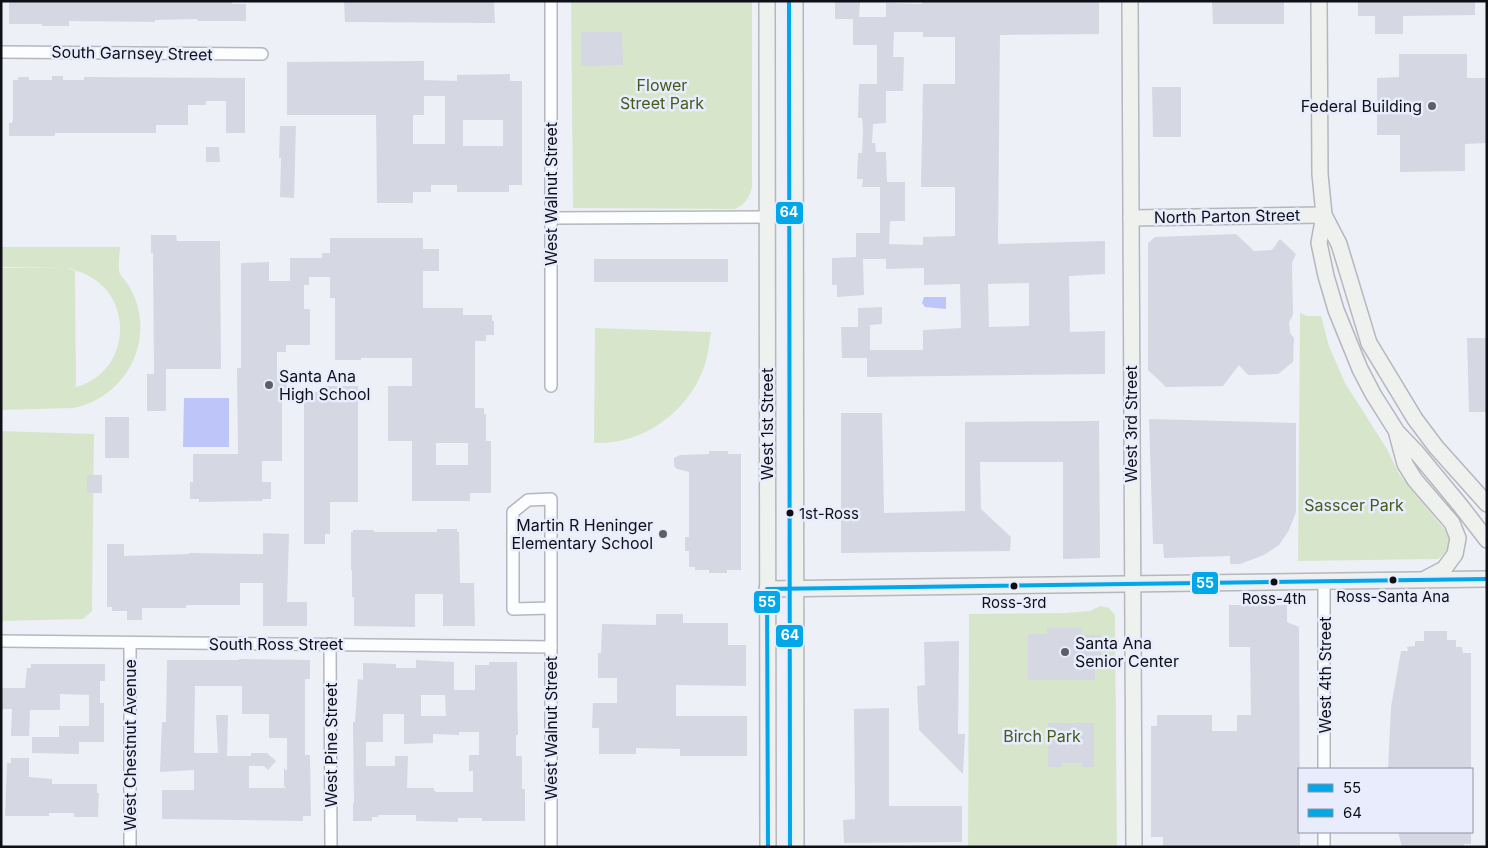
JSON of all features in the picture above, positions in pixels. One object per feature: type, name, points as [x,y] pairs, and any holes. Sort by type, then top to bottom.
[{"type":"main road","name":"West 1st Street","points":[[768,1],[768,847]]},
{"type":"main road","name":"West 1st Street","points":[[795,1],[796,847]]},
{"type":"main road","name":"West 3rd Street","points":[[1130,1],[1134,847]]},
{"type":"main road","points":[[1319,1],[1320,174],[1324,214],[1319,243],[1336,310],[1360,369],[1397,432],[1417,452],[1487,540]]},
{"type":"main road","points":[[1324,214],[1339,244],[1369,343],[1415,419],[1436,447],[1487,504]]},
{"type":"main road","name":"North Parton Street","points":[[1131,218],[1324,214]]},
{"type":"main road","points":[[1397,432],[1405,464],[1415,480],[1452,524],[1458,538],[1455,554],[1444,569],[1424,579]]},
{"type":"main road","points":[[768,589],[1487,578]]},
{"type":"street","name":"West Walnut Street","points":[[551,1],[551,386]]},
{"type":"street","name":"South Garnsey Street","points":[[1,52],[262,54]]},
{"type":"street","points":[[551,218],[767,217]]},
{"type":"street","name":"West Walnut Street","points":[[551,608],[513,609],[513,512],[528,500],[551,498],[551,608],[551,847]]},
{"type":"street","name":"West 4th Street","points":[[1324,581],[1324,768]]},
{"type":"street","name":"South Ross Street","points":[[1,641],[551,647]]},
{"type":"street","name":"West Chestnut Avenue","points":[[130,643],[130,847]]},
{"type":"street","name":"West Pine Street","points":[[330,644],[331,847]]},
{"type":"street","points":[[1324,833],[1324,847]]},
{"type":"green space","name":"Flower Street Park","points":[[571,1],[752,1],[752,187],[744,203],[735,209],[573,208]]},
{"type":"green space","points":[[1,247],[120,247],[119,271],[137,304],[140,338],[136,354],[128,370],[106,394],[91,403],[74,408],[1,410],[1,268],[65,268],[1,267]],"holes":[[[67,268],[85,274],[102,285],[113,301],[119,318],[120,336],[115,354],[105,369],[90,381],[71,388],[76,386],[75,271]]]},
{"type":"green space","name":"Sasscer Park","points":[[1300,313],[1307,316],[1321,316],[1329,346],[1345,383],[1387,449],[1399,474],[1449,535],[1449,546],[1438,559],[1298,561]]},
{"type":"green space","points":[[595,328],[711,332],[703,370],[695,386],[673,413],[660,424],[628,439],[594,443]]},
{"type":"green space","points":[[1,431],[94,434],[92,611],[83,619],[1,621]]},
{"type":"green space","name":"Birch Park","points":[[1100,606],[1109,608],[1115,615],[1117,847],[968,847],[969,614],[1066,613],[1090,611]]},
{"type":"water","points":[[924,297],[946,297],[946,309],[925,307],[922,303]]},
{"type":"water","points":[[184,398],[229,398],[229,447],[183,447]]},
{"type":"building","points":[[233,1],[232,4],[246,4],[246,21],[198,21],[197,19],[155,20],[155,22],[69,21],[69,26],[9,24],[9,2]]},
{"type":"building","points":[[344,1],[494,2],[495,23],[345,22]]},
{"type":"building","points":[[835,1],[860,1],[859,17],[886,17],[886,3],[922,4],[922,1],[1099,1],[1099,34],[1000,35],[998,244],[1105,241],[1105,274],[1069,276],[1070,332],[1105,331],[1105,374],[867,377],[867,358],[842,358],[841,327],[858,327],[858,308],[882,307],[882,324],[870,325],[870,350],[923,350],[923,330],[961,328],[960,284],[924,285],[924,268],[886,269],[886,259],[863,259],[864,295],[837,297],[837,285],[832,285],[832,258],[856,257],[856,233],[880,233],[880,187],[862,187],[863,179],[857,179],[858,153],[862,153],[863,130],[862,118],[858,118],[859,84],[877,84],[877,45],[853,45],[853,19],[835,19]],"holes":[[[894,32],[923,32],[923,37],[955,37],[955,84],[923,84],[921,187],[955,187],[955,236],[923,237],[923,245],[889,244],[890,221],[905,221],[905,182],[887,182],[886,152],[876,152],[875,143],[872,143],[873,124],[886,123],[886,91],[903,91],[904,57],[893,57]],[[1029,283],[1029,326],[989,327],[988,284]]]},
{"type":"building","points":[[1212,1],[1284,1],[1284,24],[1213,24]]},
{"type":"building","points":[[1358,1],[1475,1],[1475,15],[1403,16],[1403,34],[1375,34],[1375,16],[1358,16]]},
{"type":"building","points":[[581,32],[622,32],[623,65],[581,66]]},
{"type":"building","name":"Federal Building","points":[[1399,54],[1467,54],[1467,78],[1487,78],[1487,143],[1465,144],[1465,171],[1400,172],[1400,135],[1377,135],[1377,78],[1399,77]]},
{"type":"building","points":[[424,61],[424,80],[457,81],[457,75],[510,74],[510,81],[522,81],[522,185],[509,185],[509,192],[457,192],[457,185],[431,185],[431,192],[413,192],[413,203],[377,203],[376,115],[287,115],[287,62]],"holes":[[[424,96],[445,96],[445,144],[413,144],[413,115],[424,115]],[[463,120],[503,120],[503,146],[463,146]]]},
{"type":"building","points":[[52,76],[63,76],[63,80],[84,80],[84,77],[245,78],[245,133],[226,133],[226,101],[206,101],[206,105],[188,105],[188,125],[156,125],[156,133],[55,133],[55,136],[9,136],[9,123],[12,123],[13,120],[13,80],[18,80],[18,77],[29,77],[29,80],[52,80]]},
{"type":"building","points":[[1152,87],[1181,87],[1181,137],[1153,137]]},
{"type":"building","points":[[280,126],[296,126],[294,198],[280,197]]},
{"type":"building","points":[[206,147],[219,147],[220,162],[206,162]]},
{"type":"building","points":[[1236,234],[1254,251],[1272,250],[1280,239],[1296,254],[1292,263],[1293,315],[1289,322],[1290,333],[1294,338],[1293,362],[1278,374],[1248,375],[1239,365],[1223,386],[1166,387],[1148,370],[1148,243],[1155,237]]},
{"type":"building","points":[[151,235],[176,235],[177,241],[220,241],[221,369],[166,369],[166,411],[147,411],[147,374],[154,374],[153,253],[151,253]]},
{"type":"building","points":[[330,238],[423,238],[423,249],[439,249],[439,271],[423,271],[423,308],[463,308],[463,315],[492,315],[494,335],[486,335],[486,341],[475,341],[475,408],[484,408],[484,414],[486,414],[486,441],[491,441],[491,493],[470,493],[470,501],[412,501],[412,441],[388,441],[388,386],[412,386],[412,358],[335,360],[335,298],[330,298],[330,277],[309,277],[309,285],[304,285],[304,309],[310,309],[310,345],[286,345],[286,352],[277,352],[277,381],[287,381],[287,392],[282,392],[282,461],[262,461],[262,482],[271,482],[271,499],[262,499],[262,501],[199,502],[199,499],[190,499],[190,482],[193,482],[193,454],[238,454],[237,368],[241,368],[241,263],[269,262],[269,281],[290,281],[290,258],[322,258],[322,253],[330,253]],"holes":[[[436,443],[468,443],[468,465],[436,465]]]},
{"type":"building","points":[[594,259],[728,259],[728,282],[594,282]]},
{"type":"building","points":[[1467,338],[1487,338],[1487,412],[1469,412]]},
{"type":"building","points":[[327,386],[358,386],[358,502],[330,502],[330,534],[325,534],[325,544],[304,544],[304,392],[327,392]]},
{"type":"building","points":[[841,413],[882,413],[884,513],[965,511],[965,422],[1099,421],[1100,558],[1063,559],[1063,462],[980,462],[981,509],[1011,537],[1010,551],[841,553]]},
{"type":"building","points":[[105,417],[129,417],[129,458],[105,458]]},
{"type":"building","points":[[1149,419],[1296,423],[1296,512],[1289,530],[1279,545],[1264,555],[1240,564],[1230,564],[1230,556],[1164,558],[1163,544],[1153,544]]},
{"type":"building","points":[[709,451],[728,451],[728,454],[741,454],[741,570],[727,570],[727,573],[709,573],[709,570],[695,570],[695,567],[689,567],[689,551],[685,551],[685,537],[689,537],[689,472],[677,469],[674,466],[674,458],[680,455],[709,454]]},
{"type":"building","points":[[87,475],[102,475],[102,493],[87,493]]},
{"type":"building","points":[[437,529],[457,529],[457,532],[459,532],[460,583],[474,583],[475,626],[443,626],[443,594],[415,594],[415,627],[354,626],[351,532],[353,530],[374,530],[374,532],[437,532]]},
{"type":"building","points":[[263,533],[289,534],[287,602],[307,602],[307,626],[263,626],[263,583],[240,583],[240,605],[186,605],[186,608],[142,608],[142,620],[127,620],[127,611],[112,611],[112,607],[107,607],[107,544],[124,544],[124,556],[189,553],[263,554]]},
{"type":"building","points":[[1229,605],[1287,605],[1287,622],[1299,627],[1298,833],[1300,833],[1300,847],[1163,846],[1163,837],[1151,837],[1151,726],[1157,726],[1157,715],[1212,715],[1212,731],[1237,731],[1237,715],[1251,715],[1250,647],[1229,647]]},
{"type":"building","points":[[656,614],[683,614],[683,623],[728,623],[728,645],[746,645],[746,686],[676,685],[676,716],[747,716],[747,756],[680,756],[680,749],[636,748],[636,754],[599,754],[599,728],[592,728],[593,703],[617,703],[617,678],[598,678],[598,653],[601,653],[602,624],[656,625]]},
{"type":"building","name":"Santa Ana Senior Center","points":[[1047,628],[1082,628],[1082,635],[1101,635],[1101,668],[1095,668],[1095,680],[1028,680],[1028,634],[1047,634]]},
{"type":"building","points":[[1424,631],[1447,631],[1447,640],[1456,640],[1456,647],[1462,647],[1463,653],[1471,653],[1471,768],[1388,768],[1391,707],[1401,651],[1408,651],[1407,647],[1415,646],[1415,641],[1424,641]]},
{"type":"building","points":[[959,641],[958,734],[965,734],[963,774],[919,730],[917,686],[925,685],[924,642]]},
{"type":"building","points":[[167,660],[310,660],[310,679],[305,679],[305,755],[310,755],[311,816],[303,816],[303,821],[162,819],[162,790],[194,790],[194,770],[160,772],[162,722],[166,722]],"holes":[[[195,686],[242,686],[242,714],[269,714],[269,738],[287,738],[287,771],[284,768],[284,786],[286,788],[249,788],[249,766],[264,766],[268,770],[276,761],[267,753],[251,753],[251,756],[227,756],[228,715],[216,715],[218,753],[194,753]]]},
{"type":"building","points":[[416,660],[454,662],[454,690],[475,690],[475,665],[489,665],[489,662],[517,662],[518,735],[516,735],[516,756],[522,756],[522,789],[525,789],[525,821],[482,821],[482,818],[458,818],[458,822],[416,821],[416,815],[378,815],[378,817],[372,817],[372,821],[353,821],[353,722],[355,722],[358,679],[363,680],[363,663],[396,664],[396,668],[416,668]],"holes":[[[421,695],[445,695],[446,716],[421,716]],[[383,714],[404,714],[404,744],[433,743],[433,734],[459,735],[459,732],[479,732],[479,755],[469,755],[469,771],[473,771],[473,792],[437,792],[434,791],[434,788],[407,788],[408,756],[395,756],[395,766],[366,766],[366,742],[383,742]]]},
{"type":"building","points":[[31,664],[105,664],[105,681],[100,681],[100,703],[104,703],[104,742],[79,742],[79,754],[32,753],[32,737],[59,737],[59,726],[89,726],[89,695],[60,694],[60,710],[30,710],[29,736],[11,736],[12,709],[1,709],[1,688],[25,688],[27,668],[31,668]]},
{"type":"building","points":[[889,708],[889,806],[962,806],[962,842],[844,843],[843,820],[855,819],[854,709]]},
{"type":"building","points":[[1048,723],[1094,723],[1094,767],[1082,767],[1082,763],[1062,763],[1062,767],[1048,767]]},
{"type":"building","points":[[11,758],[29,758],[29,777],[52,779],[52,784],[97,784],[97,793],[99,793],[98,817],[74,817],[74,813],[49,813],[49,816],[5,816],[7,763],[11,763]]},
{"type":"building","points":[[1398,833],[1471,833],[1471,844],[1464,844],[1464,847],[1402,847]]},
{"type":"transit line","name":"64","points":[[789,1],[790,847]]},
{"type":"transit line","name":"55","points":[[768,847],[767,589],[1487,579]]},
{"type":"place","name":"Federal Building","points":[[1432,106]]},
{"type":"place","name":"Santa Ana High School","points":[[269,385]]},
{"type":"place","name":"1st-Ross","points":[[790,513]]},
{"type":"place","name":"Martin R Heninger Elementary School","points":[[663,534]]},
{"type":"place","name":"Ross-Santa Ana","points":[[1393,580]]},
{"type":"place","name":"Ross-4th","points":[[1274,582]]},
{"type":"place","name":"Ross-3rd","points":[[1014,586]]},
{"type":"place","name":"Santa Ana Senior Center","points":[[1065,652]]}]
